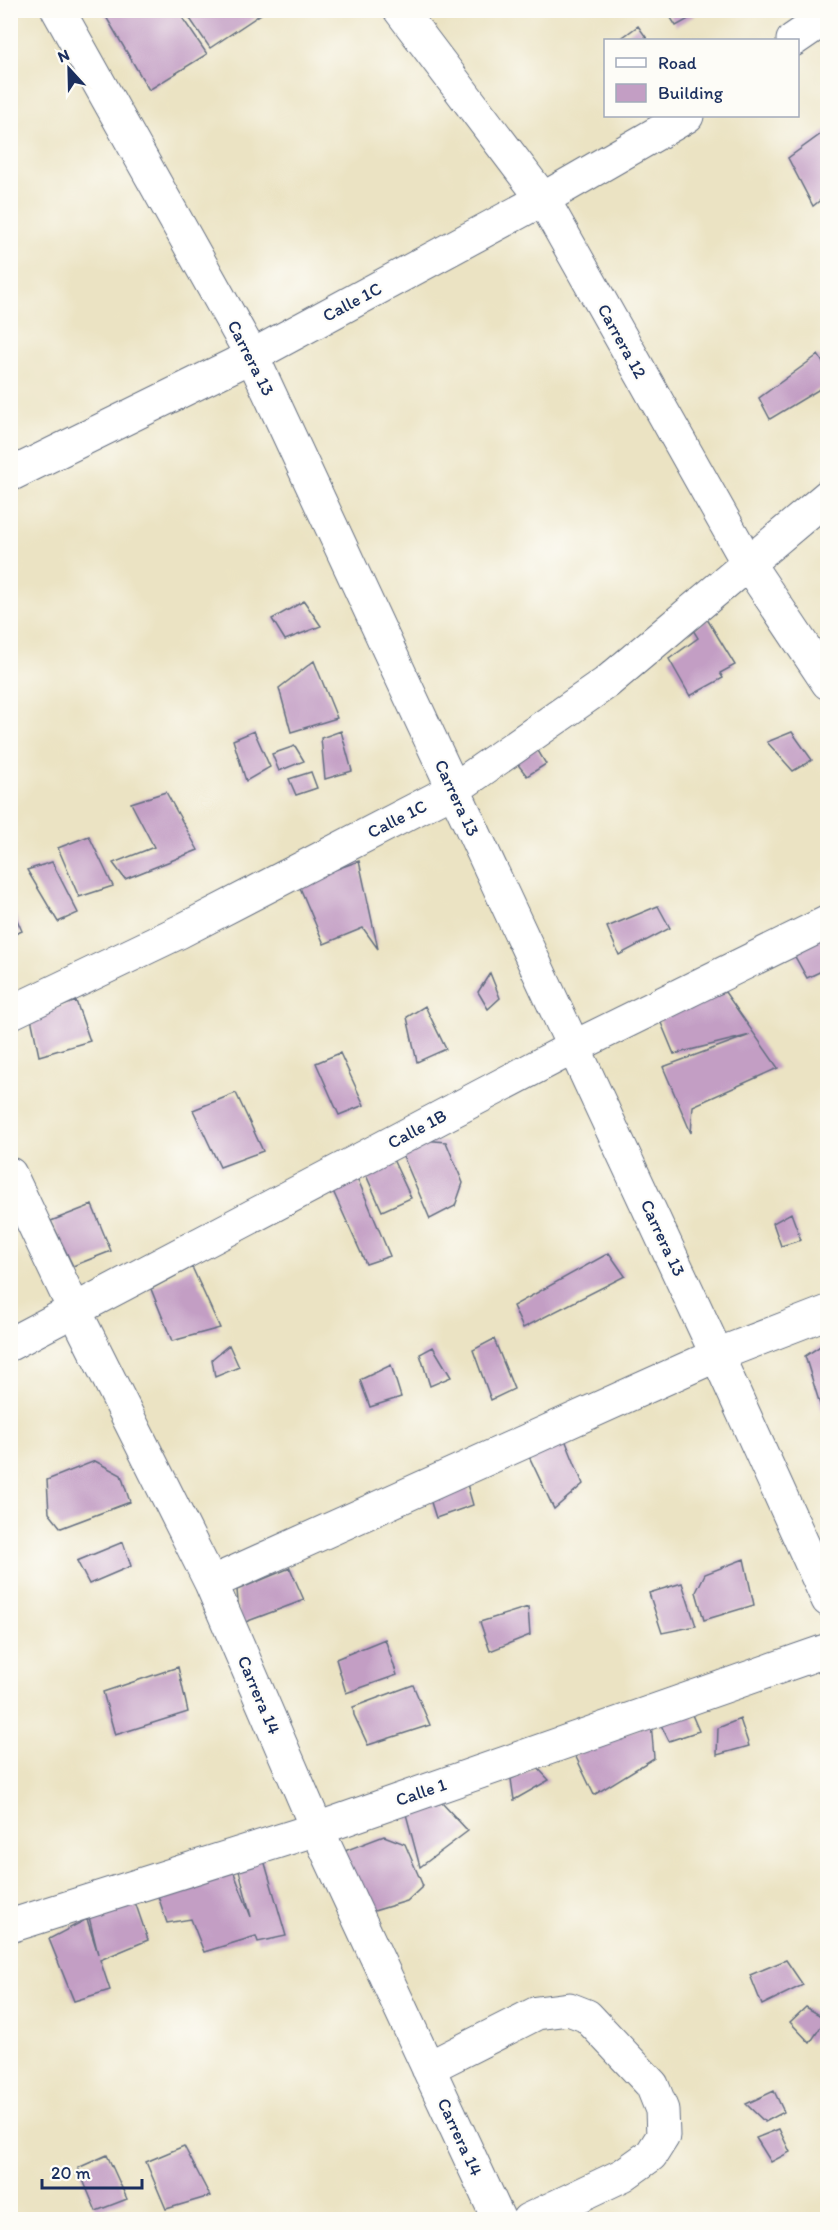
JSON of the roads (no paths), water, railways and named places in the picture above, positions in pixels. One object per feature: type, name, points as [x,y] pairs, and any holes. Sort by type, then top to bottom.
[{"type":"street","name":"Carrera 13","points":[[58,10],[252,356],[717,1355],[828,1600]]},
{"type":"street","name":"Carrera 12","points":[[400,10],[543,199],[749,565],[828,682]]},
{"type":"street","points":[[794,39],[828,16]]},
{"type":"street","name":"Calle 1C","points":[[10,475],[252,356],[543,199],[685,117]]},
{"type":"street","name":"Calle 1C","points":[[10,1013],[179,932],[453,790],[606,682],[749,565],[828,496]]},
{"type":"street","name":"Calle 1B","points":[[10,1344],[574,1047],[828,922]]},
{"type":"street","name":"Carrera 14","points":[[10,1174],[74,1309],[211,1583],[316,1829],[499,2220]]},
{"type":"street","points":[[211,1583],[717,1355],[828,1312]]},
{"type":"street","name":"Calle 1","points":[[10,1926],[316,1829],[828,1650]]},
{"type":"street","points":[[428,2068],[537,2013],[569,2009],[587,2016],[652,2085],[662,2110],[663,2136],[651,2155],[622,2175],[528,2220]]}]
